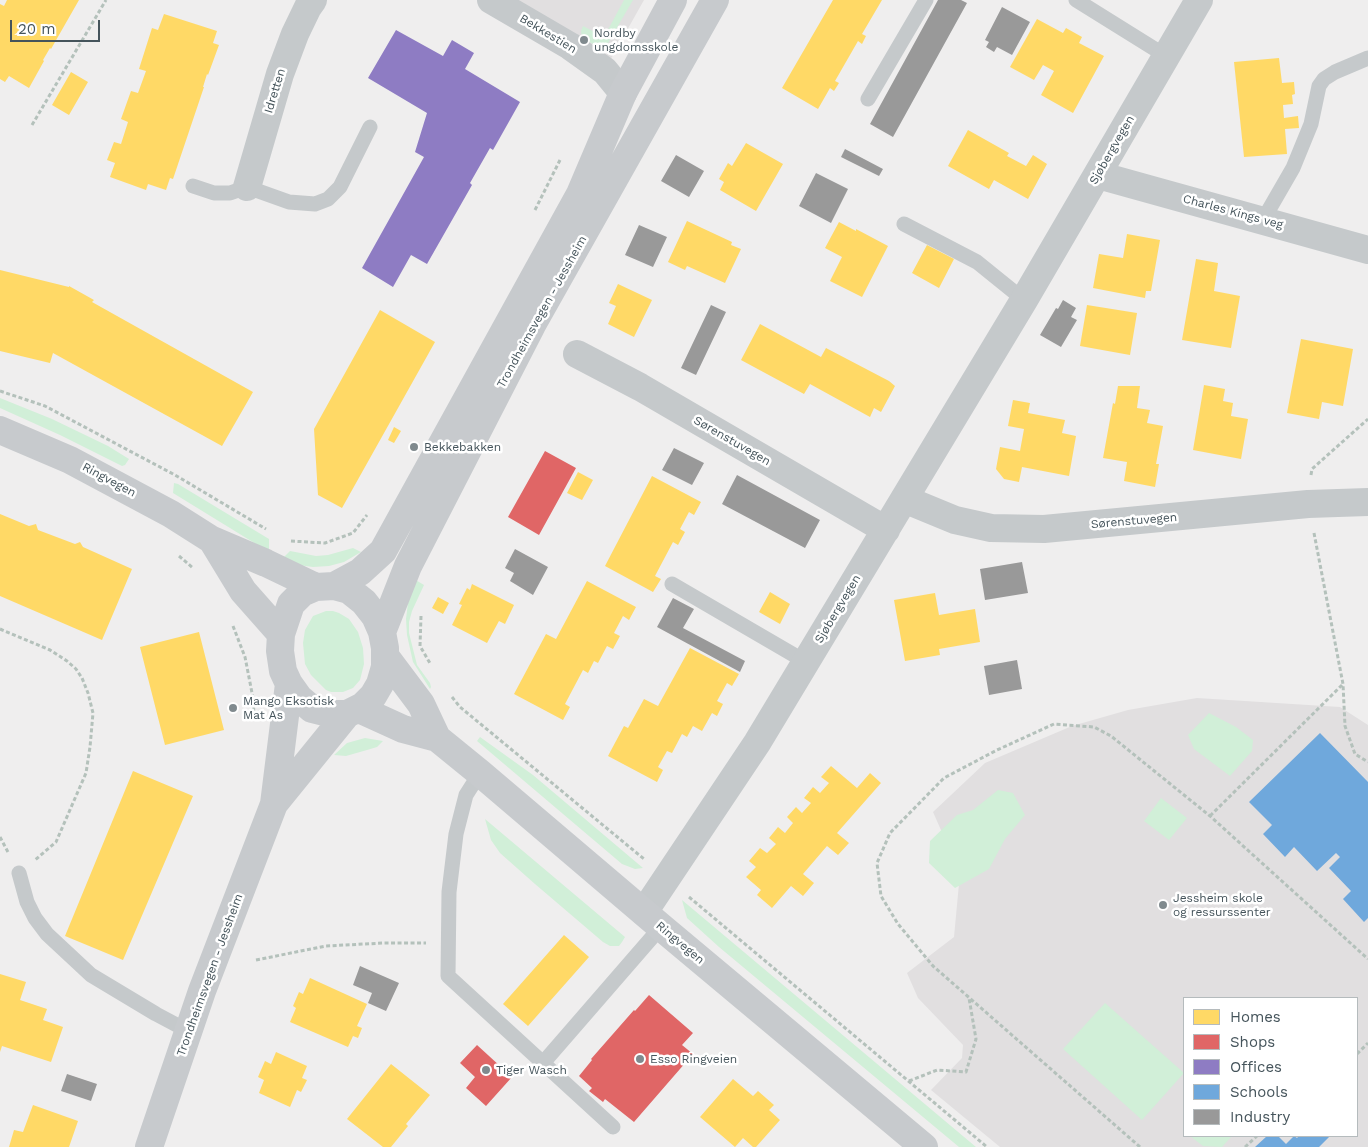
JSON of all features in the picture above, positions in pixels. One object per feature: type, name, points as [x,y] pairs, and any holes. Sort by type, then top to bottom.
[{"type":"main road","name":"Trondheimsvegen - Jessheim","points":[[325,587],[360,572],[383,551],[580,194],[623,92],[673,0]]},
{"type":"main road","name":"Trondheimsvegen - Jessheim","points":[[384,644],[408,566],[532,326],[715,0]]},
{"type":"main road","name":"Ringvegen","points":[[0,430],[70,460],[127,489],[212,540],[325,587]]},
{"type":"main road","name":"Ringvegen","points":[[212,540],[243,591],[281,634]]},
{"type":"main road","points":[[325,587],[349,590],[364,602],[375,616],[384,644],[385,667],[380,684],[373,696],[353,711],[332,714],[312,708],[299,698],[283,671],[280,650],[281,634],[291,604],[302,592],[325,587]]},
{"type":"main road","name":"Ringvegen","points":[[384,644],[421,704],[437,738]]},
{"type":"main road","name":"Trondheimsvegen - Jessheim","points":[[149,1147],[202,991],[274,804],[289,684]]},
{"type":"main road","name":"Trondheimsvegen - Jessheim","points":[[274,804],[353,711]]},
{"type":"main road","name":"Ringvegen","points":[[353,711],[403,729],[437,738],[480,772],[924,1147]]},
{"type":"street","name":"Bekkestien","points":[[491,0],[562,41],[605,71],[623,92]]},
{"type":"street","name":"Sjøbergvegen","points":[[653,920],[757,743],[1024,300],[1199,0]]},
{"type":"street","name":"Idretten","points":[[247,187],[280,74],[305,2]]},
{"type":"street","name":"Charles Kings veg","points":[[1098,175],[1368,250]]},
{"type":"street","name":"Sørenstuvegen","points":[[578,354],[640,387],[886,530]]},
{"type":"street","name":"Sørenstuvegen","points":[[904,499],[955,520],[991,528],[1044,529],[1308,504],[1368,502]]},
{"type":"lane","points":[[868,99],[926,0]]},
{"type":"lane","points":[[1076,0],[1166,56]]},
{"type":"lane","points":[[1263,220],[1293,168],[1311,124],[1319,86],[1324,79],[1335,72],[1368,58]]},
{"type":"lane","points":[[193,186],[214,193],[230,193],[247,187],[289,202],[315,204],[328,199],[340,187],[370,128]]},
{"type":"lane","points":[[904,224],[977,262],[1024,300]]},
{"type":"lane","points":[[672,584],[806,662]]},
{"type":"lane","points":[[480,772],[466,795],[456,834],[449,892],[448,976],[613,1127]]},
{"type":"lane","points":[[19,873],[35,918],[53,940],[91,976],[188,1031]]},
{"type":"lane","points":[[543,1063],[653,920]]},
{"type":"path","points":[[32,125],[106,0]]},
{"type":"path","points":[[531,219],[562,158]]},
{"type":"path","points":[[0,391],[45,406],[175,475],[269,531]]},
{"type":"path","points":[[1368,419],[1312,469],[1308,504],[1342,684],[1345,726],[1355,754],[1368,762]]},
{"type":"path","points":[[286,541],[325,543],[353,533],[369,513]]},
{"type":"path","points":[[174,552],[198,573]]},
{"type":"path","points":[[230,620],[245,658],[253,698],[254,718]]},
{"type":"path","points":[[0,629],[50,650],[76,669],[88,693],[93,713],[86,773],[56,842],[19,873]]},
{"type":"path","points":[[1210,816],[1342,684]]},
{"type":"path","points":[[1140,1147],[933,966],[898,924],[881,896],[877,863],[890,833],[944,778],[997,750],[1054,724],[1094,727],[1110,736],[1210,816],[1368,959]]},
{"type":"path","points":[[256,960],[326,946],[384,943],[448,944]]},
{"type":"path","points":[[909,1081],[937,1070],[966,1072],[976,1039],[969,997]]},
{"type":"path","points":[[1358,1053],[1368,1043]]},
{"type":"path","points":[[1245,1147],[1255,1137]]},
{"type":"shaded area","name":"Nordby ungdomsskole","points":[[495,0],[644,0],[599,80]]},
{"type":"shaded area","name":"Jessheim skole og ressurssenter","points":[[1197,698],[1340,707],[1368,725],[1368,1147],[1000,1147],[931,1090],[962,1058],[963,1045],[918,998],[907,973],[954,937],[960,873],[933,812],[985,763],[1072,726],[1128,710]]},
{"type":"green space","points":[[624,0],[633,0],[604,50],[582,38],[581,31],[583,26],[604,37]]},
{"type":"green space","points":[[0,398],[52,419],[108,446],[129,459],[122,466],[0,408]]},
{"type":"green space","points":[[174,483],[269,539],[269,552],[173,493]]},
{"type":"green space","points":[[353,548],[361,552],[344,562],[329,566],[313,567],[298,565],[282,559],[290,551],[316,556],[328,555]]},
{"type":"green space","points":[[414,579],[424,585],[412,611],[409,633],[417,665],[430,683],[430,689],[413,662],[407,635],[408,603]]},
{"type":"green space","points":[[326,611],[339,613],[349,619],[358,632],[363,648],[364,664],[360,680],[353,688],[343,692],[326,690],[311,675],[305,664],[303,643],[305,630],[313,616]]},
{"type":"green space","points":[[1209,713],[1236,727],[1253,740],[1252,751],[1230,776],[1194,749],[1188,735]]},
{"type":"green space","points":[[480,737],[533,775],[643,868],[635,869],[622,864],[477,741]]},
{"type":"green space","points":[[365,738],[383,741],[377,747],[346,756],[334,755],[347,743]]},
{"type":"green space","points":[[998,790],[1013,793],[1025,815],[1005,839],[989,869],[955,888],[929,863],[930,841],[957,815],[973,810]]},
{"type":"green space","points":[[1161,798],[1187,818],[1169,840],[1144,821]]},
{"type":"green space","points":[[485,819],[625,937],[619,946],[610,946],[603,942],[500,853],[491,840]]},
{"type":"green space","points":[[682,900],[976,1147],[959,1147],[719,947],[687,918]]},
{"type":"green space","points":[[1105,1003],[1183,1074],[1142,1120],[1063,1049]]},
{"type":"green space","points":[[1191,1137],[1231,1137],[1222,1147],[1203,1146]]},
{"type":"building: Homes","points":[[7,0],[79,0],[43,60],[29,88],[9,76],[5,82],[0,79],[0,4],[4,6]]},
{"type":"building: Homes","points":[[833,0],[882,0],[862,34],[866,36],[862,44],[858,41],[835,81],[839,83],[834,91],[830,88],[818,109],[782,88]]},
{"type":"building: Homes","points":[[164,14],[217,31],[213,43],[219,45],[207,74],[173,179],[170,178],[166,190],[148,184],[146,190],[110,177],[115,163],[107,160],[114,142],[121,144],[128,122],[121,119],[131,91],[138,93],[146,71],[139,69],[152,28],[158,30]]},
{"type":"building: Homes","points":[[1037,19],[1063,33],[1066,28],[1082,37],[1079,43],[1104,56],[1073,113],[1041,95],[1054,71],[1043,65],[1034,80],[1010,67]]},
{"type":"building: Homes","points":[[1279,58],[1282,83],[1294,82],[1295,94],[1292,95],[1293,104],[1283,105],[1284,118],[1298,116],[1299,128],[1285,129],[1287,154],[1244,157],[1234,62]]},
{"type":"building: Homes","points":[[71,72],[88,82],[69,115],[52,105]]},
{"type":"building: Homes","points":[[968,130],[1009,153],[1007,156],[1026,166],[1033,155],[1047,164],[1028,199],[994,180],[989,189],[948,166]]},
{"type":"building: Homes","points":[[746,143],[783,164],[756,211],[720,190],[724,182],[719,179],[728,163],[732,166]]},
{"type":"building: Homes","points":[[687,221],[732,242],[731,245],[741,249],[725,283],[687,266],[685,270],[668,262]]},
{"type":"building: Homes","points":[[839,222],[888,246],[862,297],[830,281],[842,257],[825,248]]},
{"type":"building: Homes","points":[[1127,234],[1160,240],[1151,291],[1146,291],[1145,298],[1093,288],[1099,254],[1123,258]]},
{"type":"building: Homes","points":[[927,245],[954,259],[939,288],[912,273]]},
{"type":"building: Homes","points":[[1196,259],[1218,263],[1214,291],[1240,296],[1231,348],[1182,340]]},
{"type":"building: Homes","points":[[0,270],[69,286],[94,300],[92,302],[253,392],[222,446],[53,353],[50,363],[0,351]]},
{"type":"building: Homes","points":[[618,284],[652,300],[634,337],[608,324],[616,306],[609,303]]},
{"type":"building: Homes","points":[[1087,305],[1137,313],[1130,355],[1080,346]]},
{"type":"building: Homes","points":[[380,310],[435,342],[342,508],[318,495],[314,429]]},
{"type":"building: Homes","points":[[760,324],[821,357],[826,348],[889,381],[895,386],[881,412],[874,408],[870,417],[810,384],[804,394],[741,360]]},
{"type":"building: Homes","points":[[1301,339],[1353,349],[1343,406],[1322,402],[1319,419],[1287,413]]},
{"type":"building: Homes","points":[[1204,385],[1225,389],[1223,401],[1233,403],[1231,416],[1248,419],[1241,459],[1193,450]]},
{"type":"building: Homes","points":[[1118,386],[1140,386],[1137,408],[1150,410],[1147,423],[1163,426],[1156,464],[1159,464],[1155,487],[1124,481],[1127,462],[1103,458]]},
{"type":"building: Homes","points":[[1013,400],[1030,403],[1028,413],[1065,420],[1062,433],[1076,436],[1069,476],[1022,467],[1019,482],[1004,479],[996,469],[1000,447],[1020,451],[1024,429],[1008,426]]},
{"type":"building: Homes","points":[[394,427],[401,431],[394,443],[388,440]]},
{"type":"building: Homes","points":[[578,472],[593,480],[582,500],[567,493]]},
{"type":"building: Homes","points":[[652,476],[701,502],[694,515],[689,512],[680,529],[685,532],[678,545],[673,542],[655,576],[661,579],[653,592],[605,566]]},
{"type":"building: Homes","points":[[0,514],[29,526],[36,524],[38,530],[75,544],[80,542],[83,547],[132,569],[102,640],[0,596]]},
{"type":"building: Homes","points":[[587,581],[636,607],[629,620],[623,616],[614,633],[620,636],[613,649],[607,646],[598,663],[594,661],[588,673],[583,670],[565,704],[570,707],[563,720],[514,694],[546,634],[556,639]]},
{"type":"building: Homes","points":[[472,584],[514,605],[505,624],[499,621],[487,643],[452,625],[462,605],[459,604],[467,588],[470,590]]},
{"type":"building: Homes","points":[[770,592],[790,604],[780,624],[759,612]]},
{"type":"building: Homes","points":[[935,593],[939,615],[975,609],[980,642],[939,649],[940,655],[905,661],[894,600]]},
{"type":"building: Homes","points":[[438,597],[449,603],[443,614],[432,608]]},
{"type":"building: Homes","points":[[199,632],[224,730],[165,745],[140,647]]},
{"type":"building: Homes","points":[[690,648],[739,674],[732,686],[727,683],[717,701],[723,704],[717,716],[712,713],[702,731],[693,726],[687,737],[682,734],[672,753],[667,751],[658,767],[663,770],[657,782],[608,756],[624,726],[628,728],[644,699],[658,706]]},
{"type":"building: Homes","points":[[831,766],[857,788],[870,773],[881,783],[837,833],[849,843],[838,855],[827,846],[803,874],[814,883],[803,896],[791,886],[772,908],[757,895],[761,890],[746,877],[756,867],[749,861],[760,848],[767,853],[776,844],[769,838],[778,827],[785,833],[793,823],[787,817],[796,807],[802,813],[811,803],[804,798],[813,787],[820,793],[829,783],[821,777]]},
{"type":"building: Homes","points":[[133,771],[193,796],[123,960],[65,936]]},
{"type":"building: Homes","points":[[564,935],[589,957],[528,1026],[503,1004]]},
{"type":"building: Homes","points":[[0,974],[26,982],[20,1000],[47,1009],[43,1020],[63,1027],[51,1062],[2,1046],[0,1052]]},
{"type":"building: Homes","points":[[310,978],[367,1004],[357,1026],[362,1028],[358,1038],[353,1036],[348,1047],[290,1022],[296,1008],[293,1006],[299,992],[303,994]]},
{"type":"building: Homes","points":[[276,1052],[307,1066],[302,1078],[307,1080],[301,1092],[297,1090],[290,1107],[259,1093],[264,1080],[258,1077],[265,1061],[271,1064]]},
{"type":"building: Homes","points":[[391,1064],[430,1095],[406,1124],[408,1126],[391,1147],[383,1147],[347,1119]]},
{"type":"building: Homes","points":[[733,1079],[753,1096],[758,1091],[774,1105],[769,1110],[780,1120],[756,1147],[753,1147],[743,1138],[735,1147],[700,1117]]},
{"type":"building: Homes","points":[[33,1105],[78,1121],[69,1147],[9,1147],[14,1130],[23,1132]]},
{"type":"building: Shops","points":[[545,451],[576,468],[539,535],[508,517]]},
{"type":"building: Shops","name":"Esso Ringveien","points":[[649,995],[693,1033],[682,1045],[693,1054],[634,1122],[605,1099],[603,1102],[589,1091],[592,1088],[579,1076],[591,1059]]},
{"type":"building: Shops","name":"Tiger Wasch","points":[[477,1045],[512,1077],[486,1106],[466,1088],[475,1077],[460,1063]]},
{"type":"building: Offices","points":[[396,30],[443,56],[452,40],[474,53],[465,69],[520,102],[493,150],[490,148],[470,183],[472,185],[427,264],[411,255],[393,287],[362,268],[424,157],[415,152],[427,113],[368,78]]},
{"type":"building: Schools","name":"Jessheim skole og ressurssenter","points":[[1320,733],[1368,782],[1368,918],[1364,922],[1343,899],[1351,891],[1329,868],[1340,857],[1336,853],[1317,871],[1294,847],[1285,857],[1263,834],[1272,825],[1249,802]]},
{"type":"building: Schools","points":[[1266,1137],[1279,1137],[1286,1144],[1293,1137],[1329,1137],[1319,1147],[1255,1147]]},
{"type":"building: Industry","points":[[938,0],[961,0],[967,3],[893,137],[870,124]]},
{"type":"building: Industry","points":[[1002,7],[1030,22],[1012,55],[997,47],[994,52],[986,47],[989,42],[985,40]]},
{"type":"building: Industry","points":[[845,149],[883,169],[879,176],[841,157]]},
{"type":"building: Industry","points":[[676,155],[704,171],[689,197],[661,181]]},
{"type":"building: Industry","points":[[816,173],[848,189],[831,223],[799,206]]},
{"type":"building: Industry","points":[[639,225],[667,237],[653,267],[625,255]]},
{"type":"building: Industry","points":[[1063,300],[1076,308],[1071,317],[1077,320],[1061,347],[1040,335]]},
{"type":"building: Industry","points":[[711,305],[726,312],[696,375],[681,368]]},
{"type":"building: Industry","points":[[674,448],[704,463],[692,485],[662,470]]},
{"type":"building: Industry","points":[[737,475],[820,520],[805,548],[722,504]]},
{"type":"building: Industry","points":[[515,549],[548,567],[533,595],[510,581],[514,573],[505,568]]},
{"type":"building: Industry","points":[[1022,562],[1028,593],[985,600],[980,569]]},
{"type":"building: Industry","points":[[673,598],[694,609],[683,628],[745,661],[740,672],[657,627]]},
{"type":"building: Industry","points":[[1017,660],[1022,689],[989,695],[984,666]]},
{"type":"building: Industry","points":[[360,966],[399,983],[386,1011],[368,1003],[372,993],[353,985]]},
{"type":"building: Industry","points":[[67,1074],[97,1084],[91,1101],[61,1091]]},
{"type":"place","name":"Nordby ungdomsskole","points":[[584,40]]},
{"type":"place","name":"Bekkebakken","points":[[414,447]]},
{"type":"place","name":"Mango Eksotisk Mat As","points":[[233,708]]},
{"type":"place","name":"Jessheim skole og ressurssenter","points":[[1163,905]]},
{"type":"place","name":"Esso Ringveien","points":[[640,1059]]},
{"type":"place","name":"Tiger Wasch","points":[[486,1070]]}]
